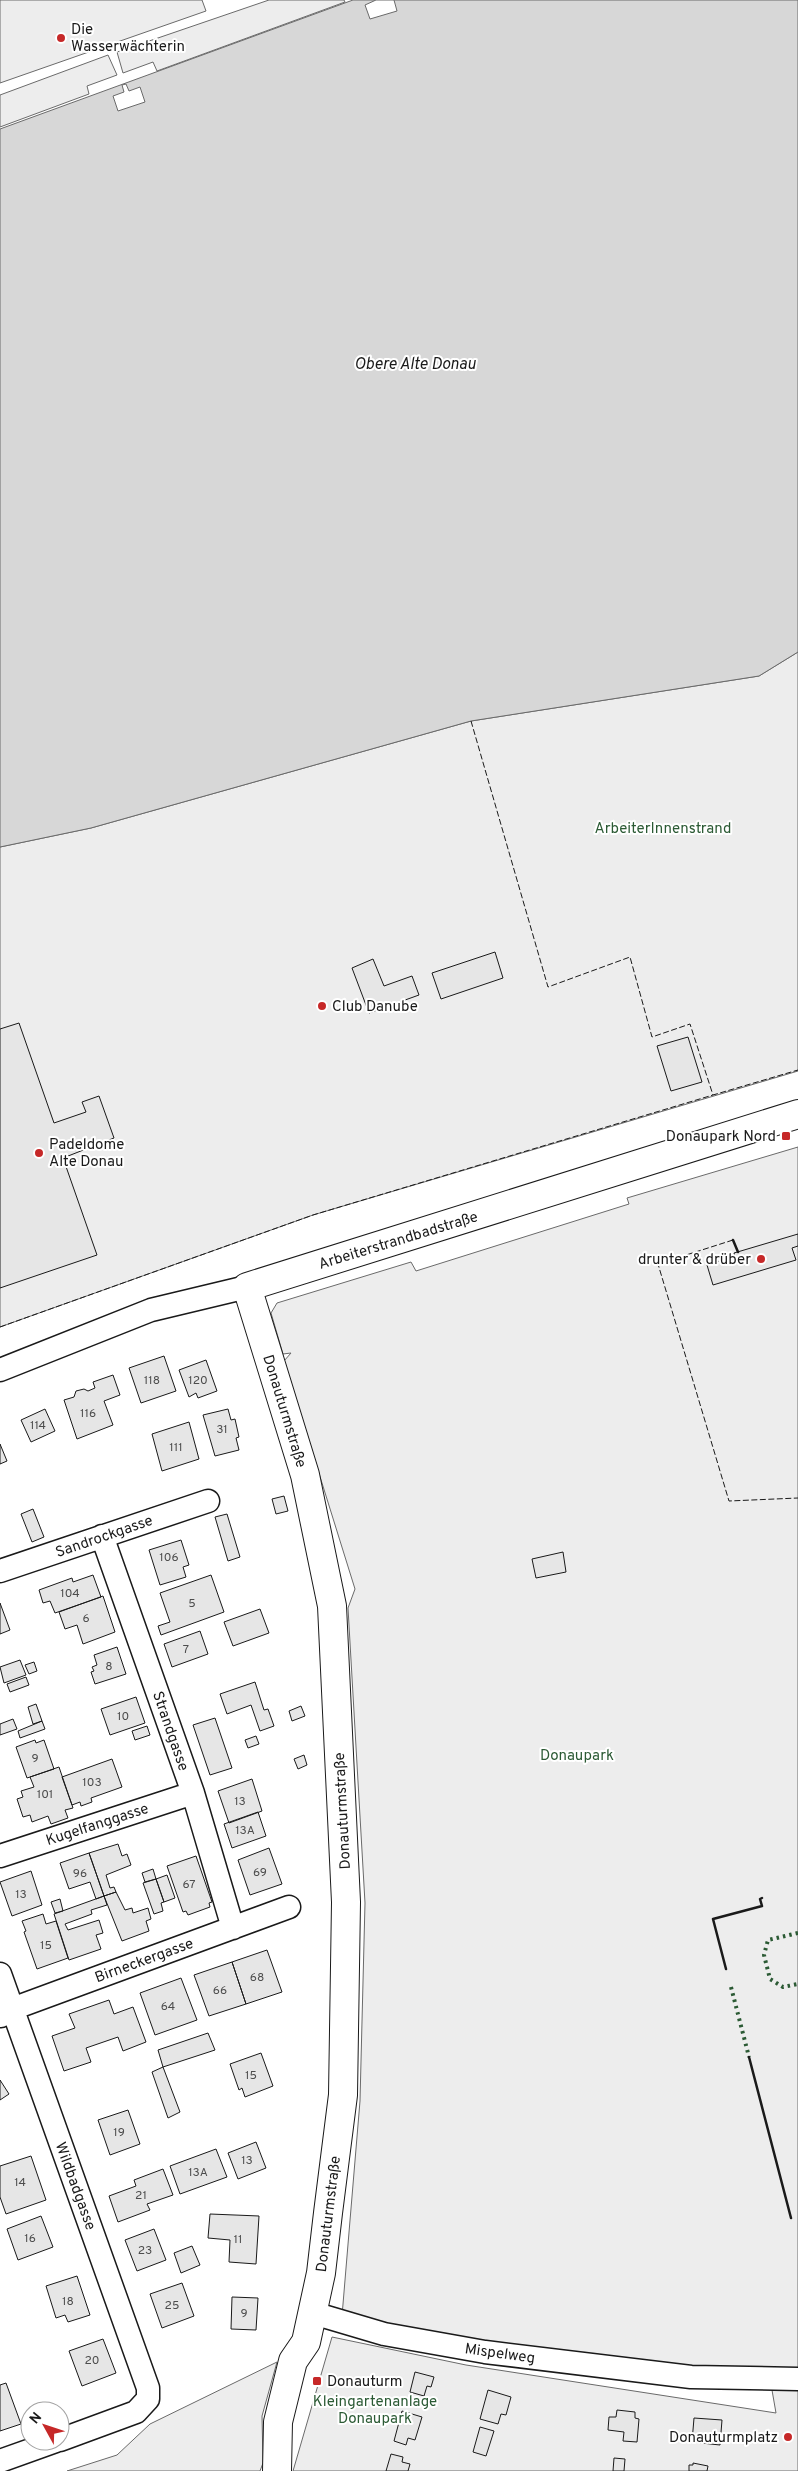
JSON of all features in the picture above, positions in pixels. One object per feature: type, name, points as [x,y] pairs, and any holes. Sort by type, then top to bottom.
[{"type":"main road","name":"Arbeiterstrandbadstraße","points":[[247,1287],[798,1114]]},
{"type":"main road","name":"Donauturmstraße","points":[[247,1287],[305,1475],[332,1606],[346,1902],[343,2095],[321,2273],[306,2342],[309,2358],[308,2377],[277,2471]]},
{"type":"street","name":"Arbeiterstrandbadstraße","points":[[0,1370],[151,1310],[247,1287]]},
{"type":"street","name":"Sandrockgasse","points":[[0,1571],[208,1502]]},
{"type":"street","name":"Strandgasse","points":[[102,1536],[193,1793],[233,1928]]},
{"type":"street","name":"Kugelfanggasse","points":[[0,1856],[193,1793]]},
{"type":"street","name":"Birneckergasse","points":[[6,2013],[289,1907]]},
{"type":"street","name":"Wildbadgasse","points":[[0,1974],[6,2013],[148,2388],[148,2399],[136,2412],[70,2436]]},
{"type":"street","name":"Mispelweg","points":[[312,2313],[384,2334],[485,2352],[691,2377],[798,2379]]},
{"type":"street","points":[[0,2461],[28,2451]]},
{"type":"shaded area","points":[[0,0],[202,0],[206,11],[0,83]]},
{"type":"shaded area","points":[[269,0],[344,0],[345,2],[157,71],[153,62],[123,73],[117,52]]},
{"type":"shaded area","points":[[108,55],[117,75],[87,86],[89,94],[0,127],[0,95]]},
{"type":"shaded area","name":"Club Danube","points":[[798,652],[798,1071],[313,1215],[0,1327],[0,847],[91,828],[471,721],[759,676]]},
{"type":"shaded area","name":"Donaupark","points":[[798,1147],[798,2471],[293,2471],[332,2337],[466,2365],[776,2413],[769,2373],[493,2351],[342,2316],[360,2101],[365,1903],[348,1608],[355,1589],[284,1361],[291,1353],[283,1354],[271,1313],[277,1303],[411,1262],[416,1271],[629,1204],[627,1198]]},
{"type":"shaded area","points":[[277,2362],[262,2416],[263,2463],[260,2471],[67,2471],[117,2455],[150,2424]]},
{"type":"water","name":"Obere Alte Donau","points":[[353,0],[798,0],[798,652],[759,676],[471,721],[91,828],[0,847],[0,129]]},
{"type":"pier","points":[[376,0],[394,0],[397,11],[370,19],[365,5]]},
{"type":"pier","points":[[126,84],[129,91],[140,87],[145,102],[118,111],[113,96],[124,92],[122,85]]},
{"type":"building","points":[[495,952],[503,978],[441,999],[432,973]]},
{"type":"building","points":[[373,959],[384,986],[412,976],[419,995],[369,1013],[352,968]]},
{"type":"building","name":"Padeldome Alte Donau","points":[[19,1023],[54,1123],[86,1112],[82,1102],[99,1096],[114,1138],[63,1158],[97,1255],[0,1288],[0,1029]]},
{"type":"building","points":[[688,1037],[702,1082],[671,1091],[657,1046]]},
{"type":"building","name":"drunter & drüber","points":[[798,1234],[798,1246],[792,1248],[796,1260],[713,1285],[707,1265],[735,1256],[734,1253]]},
{"type":"building","points":[[164,1356],[176,1391],[141,1403],[129,1368]]},
{"type":"building","points":[[206,1360],[217,1391],[198,1398],[196,1393],[189,1397],[179,1370]]},
{"type":"building","points":[[113,1375],[120,1395],[104,1401],[113,1425],[77,1439],[64,1400],[74,1397],[76,1391],[84,1389],[88,1391],[95,1388],[93,1382]]},
{"type":"building","points":[[45,1409],[55,1431],[31,1442],[21,1420]]},
{"type":"building","points":[[228,1409],[231,1420],[235,1419],[239,1437],[236,1438],[239,1450],[215,1456],[203,1415]]},
{"type":"building","points":[[189,1422],[199,1459],[162,1471],[152,1434]]},
{"type":"building","points":[[0,1444],[7,1461],[0,1464]]},
{"type":"building","points":[[284,1496],[288,1511],[276,1514],[272,1499]]},
{"type":"building","points":[[33,1509],[44,1537],[32,1542],[21,1514]]},
{"type":"building","points":[[227,1514],[240,1557],[228,1561],[215,1517]]},
{"type":"building","points":[[181,1540],[189,1565],[183,1567],[186,1577],[160,1585],[149,1550]]},
{"type":"building","points":[[563,1552],[566,1572],[536,1578],[532,1559]]},
{"type":"building","points":[[93,1575],[101,1597],[55,1613],[50,1601],[43,1603],[39,1590],[72,1578],[73,1582]]},
{"type":"building","points":[[211,1575],[224,1612],[161,1635],[158,1626],[170,1622],[160,1593]]},
{"type":"building","points":[[103,1596],[115,1632],[83,1644],[77,1625],[65,1629],[59,1612]]},
{"type":"building","points":[[0,1603],[10,1630],[0,1634]]},
{"type":"building","points":[[260,1609],[269,1633],[233,1646],[224,1622]]},
{"type":"building","points":[[200,1631],[208,1654],[172,1667],[164,1644]]},
{"type":"building","points":[[117,1647],[126,1674],[95,1684],[91,1672],[94,1671],[92,1667],[97,1665],[94,1655]]},
{"type":"building","points":[[20,1660],[26,1675],[4,1683],[0,1667]]},
{"type":"building","points":[[34,1662],[37,1671],[29,1674],[25,1665]]},
{"type":"building","points":[[26,1677],[29,1685],[10,1692],[7,1684]]},
{"type":"building","points":[[255,1682],[264,1710],[268,1709],[274,1726],[260,1731],[251,1705],[227,1714],[220,1694]]},
{"type":"building","points":[[136,1697],[145,1723],[110,1735],[101,1709]]},
{"type":"building","points":[[36,1704],[42,1721],[33,1724],[28,1707]]},
{"type":"building","points":[[301,1706],[305,1716],[292,1721],[289,1711]]},
{"type":"building","points":[[215,1718],[232,1768],[210,1775],[193,1725]]},
{"type":"building","points":[[13,1719],[17,1729],[0,1735],[0,1724]]},
{"type":"building","points":[[42,1721],[45,1729],[20,1738],[18,1731]]},
{"type":"building","points":[[147,1726],[150,1735],[135,1740],[132,1731]]},
{"type":"building","points":[[256,1736],[259,1744],[248,1748],[245,1740]]},
{"type":"building","points":[[35,1740],[36,1743],[44,1740],[54,1769],[27,1778],[16,1747]]},
{"type":"building","points":[[304,1755],[307,1765],[298,1769],[294,1759]]},
{"type":"building","points":[[112,1759],[122,1787],[91,1798],[92,1802],[81,1806],[80,1802],[72,1805],[62,1777]]},
{"type":"building","points":[[59,1767],[73,1808],[65,1810],[68,1818],[51,1824],[48,1816],[32,1822],[30,1815],[23,1817],[17,1799],[23,1797],[21,1791],[34,1787],[30,1777]]},
{"type":"building","points":[[252,1779],[262,1811],[229,1823],[218,1791]]},
{"type":"building","points":[[258,1812],[266,1836],[232,1848],[224,1824]]},
{"type":"building","points":[[118,1844],[122,1856],[127,1854],[131,1865],[106,1875],[110,1888],[114,1887],[116,1892],[104,1896],[89,1853]]},
{"type":"building","points":[[269,1848],[282,1884],[250,1895],[238,1860]]},
{"type":"building","points":[[89,1853],[104,1896],[96,1899],[90,1882],[69,1889],[60,1863]]},
{"type":"building","points":[[196,1856],[212,1902],[209,1903],[210,1907],[188,1915],[186,1911],[183,1912],[167,1866]]},
{"type":"building","points":[[153,1869],[156,1879],[145,1882],[142,1873]]},
{"type":"building","points":[[31,1871],[42,1905],[12,1916],[0,1882]]},
{"type":"building","points":[[167,1875],[175,1898],[164,1902],[156,1879]]},
{"type":"building","points":[[156,1879],[164,1902],[161,1903],[163,1911],[154,1914],[143,1883]]},
{"type":"building","points":[[116,1892],[125,1910],[132,1908],[133,1913],[148,1908],[151,1919],[146,1921],[149,1931],[122,1941],[104,1896]]},
{"type":"building","points":[[104,1896],[107,1905],[91,1910],[92,1914],[65,1924],[68,1930],[99,1920],[103,1933],[96,1935],[101,1949],[69,1960],[54,1914]]},
{"type":"building","points":[[60,1899],[63,1911],[55,1913],[51,1902]]},
{"type":"building","points":[[43,1914],[46,1924],[56,1921],[68,1958],[37,1969],[22,1921]]},
{"type":"building","points":[[267,1950],[282,1992],[246,2004],[232,1962]]},
{"type":"building","points":[[232,1962],[246,2004],[209,2016],[194,1975]]},
{"type":"building","points":[[181,1978],[197,2020],[155,2035],[140,1993]]},
{"type":"building","points":[[109,2000],[114,2014],[133,2007],[146,2042],[123,2051],[118,2037],[86,2048],[91,2062],[64,2071],[52,2036],[75,2028],[69,2014]]},
{"type":"building","points":[[208,2033],[215,2050],[163,2067],[158,2050]]},
{"type":"building","points":[[261,2053],[273,2086],[245,2097],[242,2088],[239,2090],[230,2064]]},
{"type":"building","points":[[163,2067],[180,2112],[168,2118],[152,2072]]},
{"type":"building","points":[[0,2080],[9,2094],[0,2100]]},
{"type":"building","points":[[128,2110],[140,2144],[110,2155],[98,2120]]},
{"type":"building","points":[[256,2142],[266,2168],[238,2179],[228,2153]]},
{"type":"building","points":[[216,2149],[227,2177],[180,2194],[170,2166]]},
{"type":"building","points":[[31,2156],[46,2200],[6,2214],[0,2197],[0,2166]]},
{"type":"building","points":[[163,2169],[173,2195],[147,2204],[150,2210],[118,2222],[109,2196],[136,2186],[134,2180]]},
{"type":"building","points":[[210,2214],[259,2216],[256,2264],[229,2262],[230,2240],[208,2238]]},
{"type":"building","points":[[41,2216],[53,2247],[18,2260],[7,2229]]},
{"type":"building","points":[[154,2229],[166,2260],[137,2271],[125,2240]]},
{"type":"building","points":[[192,2246],[200,2265],[181,2273],[174,2253]]},
{"type":"building","points":[[77,2276],[90,2315],[68,2322],[65,2315],[56,2318],[46,2286]]},
{"type":"building","points":[[182,2283],[194,2316],[162,2328],[150,2294]]},
{"type":"building","points":[[232,2297],[258,2298],[256,2330],[231,2329]]},
{"type":"building","points":[[103,2339],[116,2373],[82,2386],[69,2351]]},
{"type":"building","points":[[415,2372],[434,2377],[431,2387],[427,2386],[424,2396],[410,2392]]},
{"type":"building","points":[[6,2383],[20,2424],[0,2431],[0,2385]]},
{"type":"building","points":[[488,2390],[511,2397],[506,2415],[501,2414],[498,2424],[480,2419]]},
{"type":"building","points":[[617,2410],[635,2412],[635,2418],[639,2419],[637,2442],[623,2441],[624,2432],[608,2430],[609,2417],[616,2417]]},
{"type":"building","points":[[402,2411],[422,2417],[415,2440],[408,2438],[406,2445],[394,2441]]},
{"type":"building","points":[[694,2418],[722,2420],[720,2445],[692,2442]]},
{"type":"building","points":[[480,2427],[494,2431],[486,2456],[473,2452]]},
{"type":"building","points":[[391,2454],[403,2457],[402,2462],[410,2464],[408,2471],[386,2471]]},
{"type":"building","points":[[614,2458],[625,2459],[624,2471],[613,2471]]},
{"type":"building","points":[[693,2463],[708,2466],[707,2471],[689,2471],[689,2465],[693,2465]]},
{"type":"hedge","points":[[798,1933],[768,1940],[764,1955],[770,1979],[783,1987],[798,1984]]},
{"type":"hedge","points":[[731,1987],[749,2057]]},
{"type":"fence","points":[[471,721],[548,987],[630,957],[652,1037],[690,1024],[713,1095],[798,1070]]},
{"type":"fence","points":[[0,1327],[313,1215],[713,1095]]},
{"type":"fence","points":[[733,1240],[658,1264],[729,1501],[798,1498]]},
{"type":"wall","points":[[733,1240],[738,1252]]},
{"type":"wall","points":[[726,1969],[713,1919],[762,1906],[760,1899],[762,1898]]},
{"type":"wall","points":[[749,2057],[791,2218]]},
{"type":"place","name":"Die Wasserwächterin","points":[[61,38]]},
{"type":"place","name":"Club Danube","points":[[322,1006]]},
{"type":"place","name":"Donaupark Nord","points":[[786,1136]]},
{"type":"place","name":"Padeldome Alte Donau","points":[[39,1153]]},
{"type":"place","name":"drunter & drüber","points":[[761,1259]]},
{"type":"place","name":"Donauturm","points":[[317,2381]]},
{"type":"place","name":"Donauturmplatz","points":[[788,2437]]},
{"type":"park label","name":"ArbeiterInnenstrand","points":[[663,828]]},
{"type":"park label","name":"Kleingartenanlage Donaupark","points":[[375,2410]]}]
